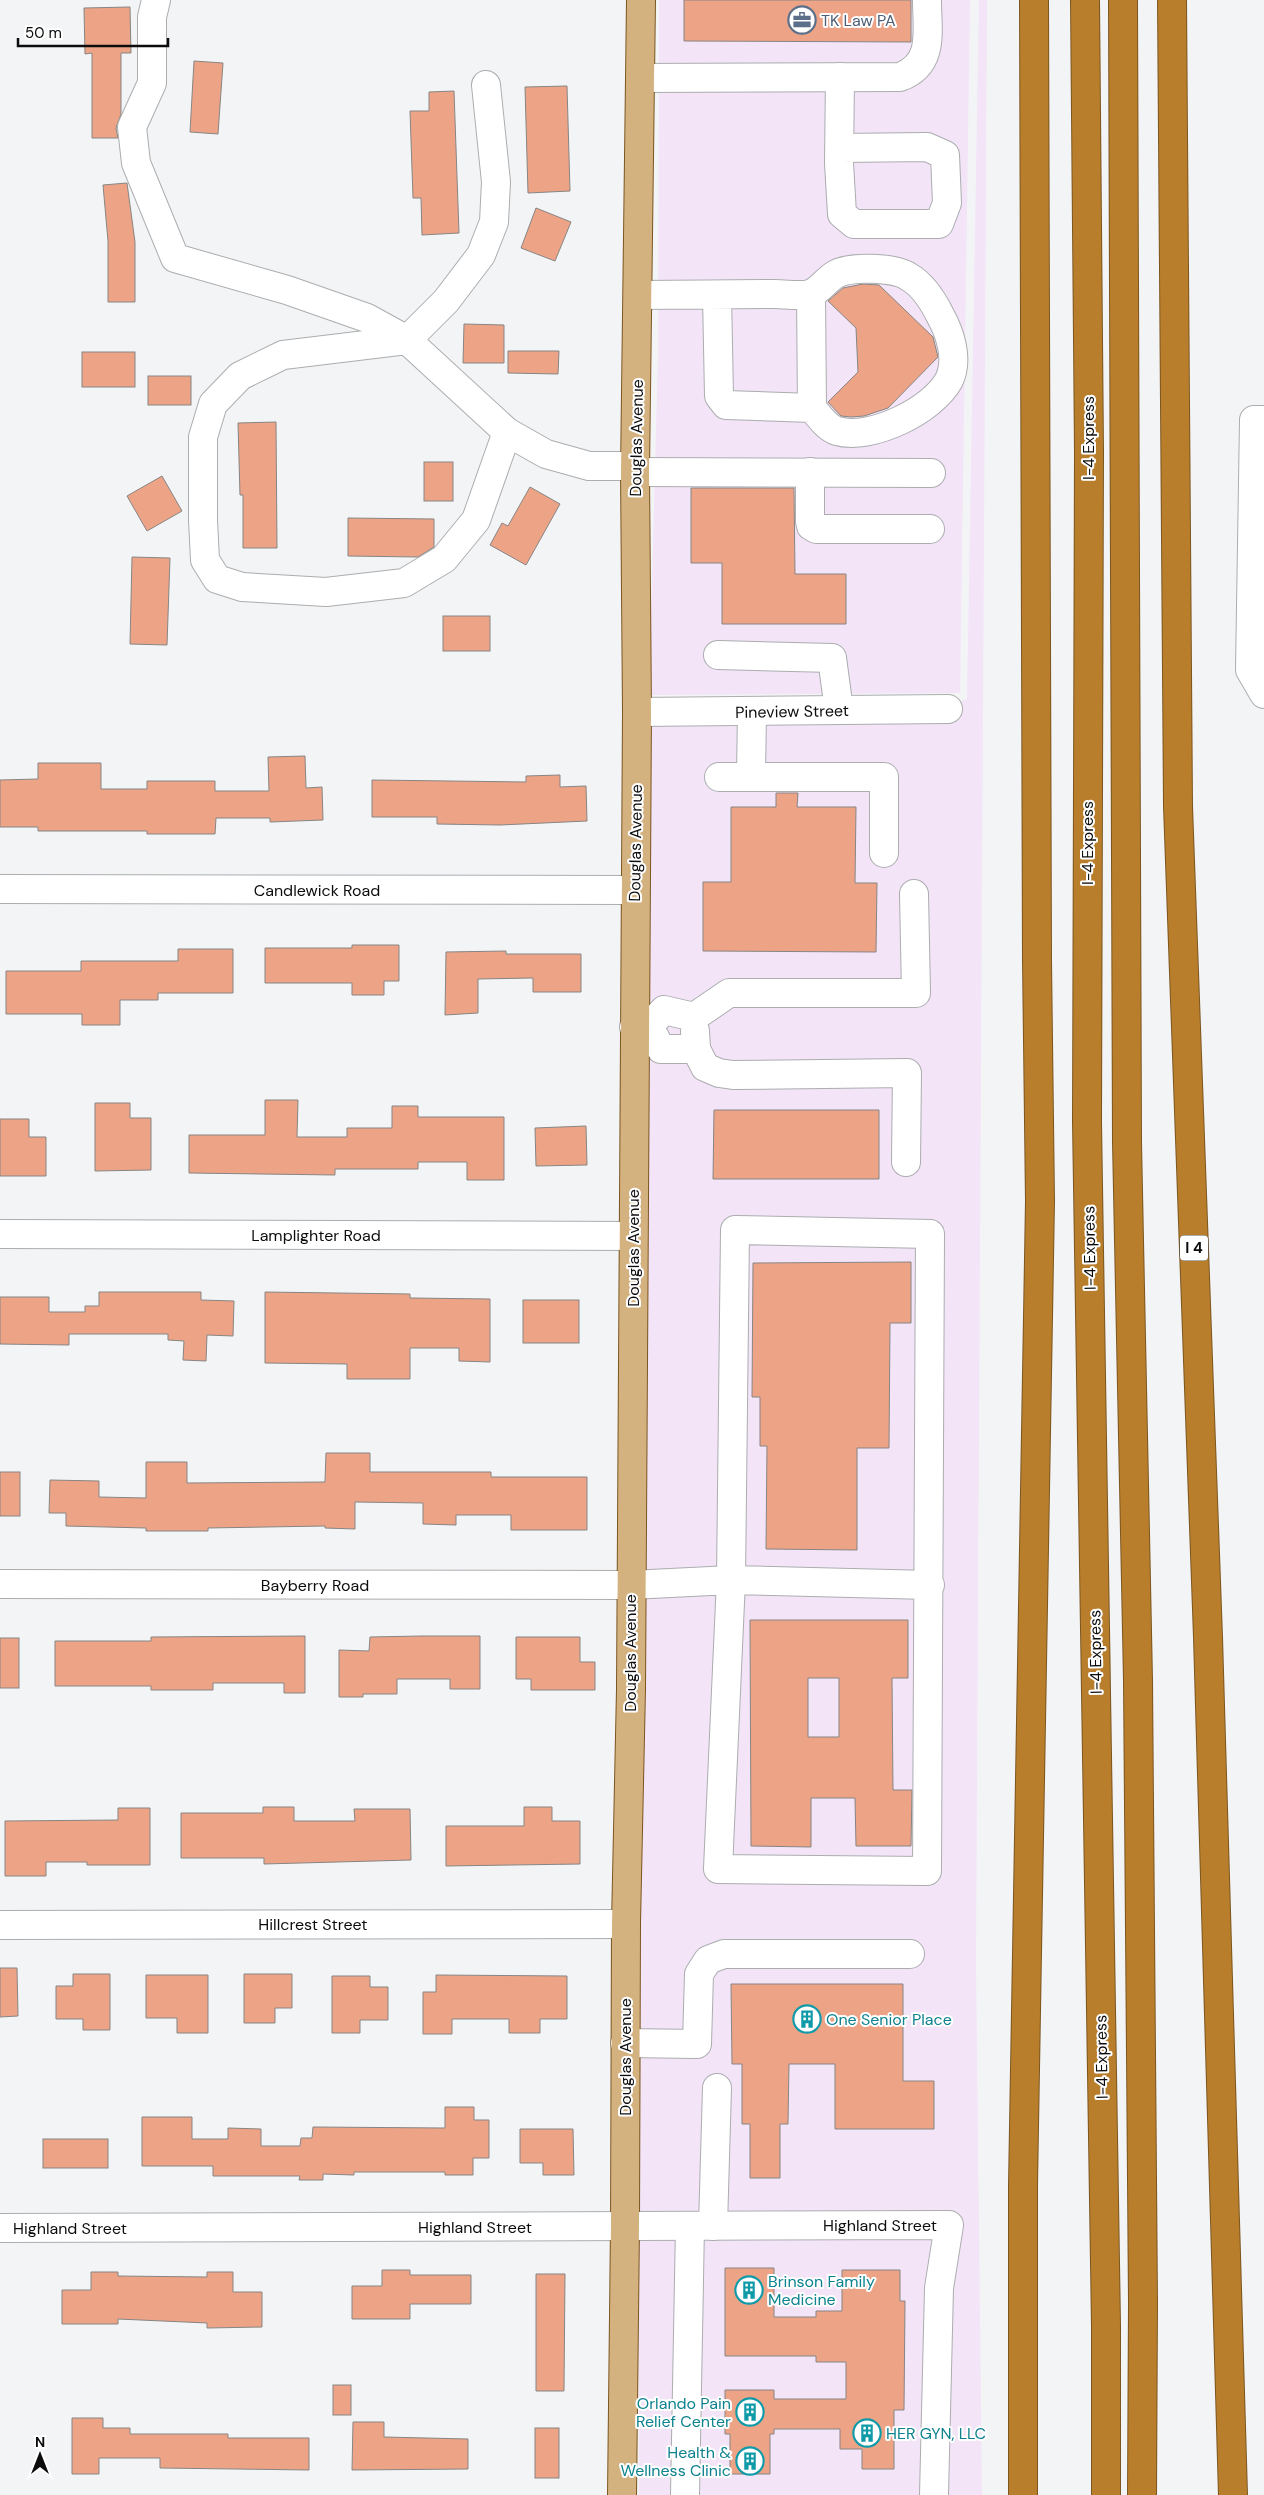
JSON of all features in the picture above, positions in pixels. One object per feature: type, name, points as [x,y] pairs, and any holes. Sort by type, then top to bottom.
[{"type":"highway","points":[[1023,2495],[1022,2185],[1040,1201],[1037,950],[1034,0]]},
{"type":"highway","name":"I-4 Express","points":[[1084,0],[1089,442],[1086,1122],[1105,2306],[1106,2495]]},
{"type":"highway","points":[[1123,0],[1127,1122],[1138,1680],[1143,2303],[1142,2495]]},
{"type":"highway","name":"I 4","points":[[1172,0],[1178,806],[1208,1627],[1233,2495]]},
{"type":"main road","name":"Douglas Avenue","points":[[622,2495],[626,1924],[631,1699],[633,1236],[642,1026],[634,890],[637,712],[636,469],[641,0]]},
{"type":"street","points":[[156,0],[152,17],[152,83],[132,127],[136,163],[175,258],[288,290],[367,318],[407,340],[507,432],[546,454],[589,466],[636,469],[931,473]]},
{"type":"street","points":[[640,78],[900,77],[914,72],[927,52],[927,0]]},
{"type":"street","points":[[839,148],[850,77]]},
{"type":"street","points":[[486,85],[496,182],[494,222],[481,255],[446,301],[407,340],[283,355],[240,376],[214,404],[203,437],[205,560],[217,579],[242,587],[326,592],[404,583],[444,559],[476,520],[507,432]]},
{"type":"street","points":[[638,295],[812,294],[838,273],[885,269],[908,276],[928,295],[948,330],[952,345],[953,364],[949,380],[928,404],[905,418],[881,428],[858,432],[836,431],[824,422],[812,408],[812,294]]},
{"type":"street","points":[[717,295],[719,396],[726,405],[812,408]]},
{"type":"street","points":[[1259,420],[1250,670],[1263,693]]},
{"type":"street","points":[[810,472],[810,521],[811,526],[816,529],[930,529]]},
{"type":"street","points":[[718,655],[832,658],[839,710]]},
{"type":"street","name":"Pineview Street","points":[[637,712],[948,709]]},
{"type":"street","points":[[751,777],[752,711]]},
{"type":"street","points":[[719,777],[884,777],[884,853]]},
{"type":"street","name":"Candlewick Road","points":[[0,889],[634,890]]},
{"type":"street","points":[[696,1049],[661,1049],[642,1026],[664,1010],[694,1017],[729,993],[916,993],[914,894]]},
{"type":"street","points":[[694,1017],[696,1049],[705,1067],[719,1073],[733,1075],[907,1073],[906,1162]]},
{"type":"street","points":[[735,1230],[930,1234],[930,1585],[927,1871],[718,1868],[731,1580],[735,1230]]},
{"type":"street","name":"Lamplighter Road","points":[[0,1234],[633,1236]]},
{"type":"street","name":"Bayberry Road","points":[[0,1584],[630,1585],[731,1580],[930,1585]]},
{"type":"street","name":"Hillcrest Street","points":[[0,1925],[626,1924]]},
{"type":"street","points":[[625,2043],[697,2044],[699,1974],[708,1960],[724,1954],[910,1954]]},
{"type":"street","points":[[685,2495],[701,2226],[717,2088]]},
{"type":"street","name":"Highland Street","points":[[0,2228],[950,2225],[939,2288],[934,2495]]},
{"type":"shaded area","points":[[659,0],[970,0],[960,693],[649,695],[658,356]]},
{"type":"shaded area","points":[[979,0],[987,0],[976,1962],[982,2495],[639,2495],[638,2238],[960,2236],[959,2213],[638,2214],[637,1863],[649,1026],[644,890],[647,724],[958,721],[958,703],[967,699]]},
{"type":"building","name":"TK Law PA","points":[[684,0],[911,0],[911,42],[684,41]]},
{"type":"building","points":[[130,7],[131,53],[121,53],[121,114],[116,128],[118,138],[92,138],[92,53],[85,54],[84,8]]},
{"type":"building","points":[[194,61],[223,63],[218,134],[190,132]]},
{"type":"building","points":[[567,86],[570,191],[528,193],[525,87]]},
{"type":"building","points":[[454,91],[459,233],[422,235],[421,198],[413,198],[410,111],[429,111],[429,92]]},
{"type":"building","points":[[127,183],[135,242],[135,302],[108,302],[108,241],[103,185]]},
{"type":"building","points":[[536,208],[571,222],[555,261],[521,248]]},
{"type":"building","points":[[863,284],[879,285],[933,337],[938,357],[888,408],[864,416],[841,416],[828,402],[858,372],[856,328],[828,301],[843,288]]},
{"type":"building","points":[[464,324],[504,325],[504,363],[463,363]]},
{"type":"building","points":[[508,351],[559,351],[558,374],[508,373]]},
{"type":"building","points":[[82,352],[135,352],[135,387],[82,387]]},
{"type":"building","points":[[148,376],[191,376],[191,405],[148,405]]},
{"type":"building","points":[[276,422],[277,548],[243,548],[243,495],[240,495],[238,423]]},
{"type":"building","points":[[424,462],[453,462],[453,501],[424,501]]},
{"type":"building","points":[[162,476],[182,511],[147,531],[127,496]]},
{"type":"building","points":[[530,487],[560,504],[526,565],[490,545],[502,523],[508,526]]},
{"type":"building","points":[[691,488],[794,488],[795,574],[846,574],[846,624],[722,624],[722,563],[691,563]]},
{"type":"building","points":[[348,518],[434,519],[434,547],[418,557],[348,556]]},
{"type":"building","points":[[132,557],[170,558],[167,645],[130,644]]},
{"type":"building","points":[[443,616],[490,616],[490,651],[443,651]]},
{"type":"building","points":[[305,756],[306,788],[322,787],[323,820],[270,822],[270,818],[216,818],[215,834],[147,834],[147,831],[38,831],[38,827],[0,827],[0,780],[38,779],[38,763],[101,763],[101,789],[147,789],[147,781],[215,781],[215,791],[269,791],[268,757]]},
{"type":"building","points":[[560,775],[560,787],[586,786],[587,821],[500,825],[437,824],[437,817],[372,817],[372,780],[526,782],[526,776]]},
{"type":"building","points":[[776,793],[798,793],[797,807],[856,807],[855,883],[877,883],[876,952],[703,951],[703,882],[731,882],[731,807],[776,807]]},
{"type":"building","points":[[352,945],[399,945],[399,981],[384,981],[384,995],[352,995],[352,983],[265,983],[265,948],[352,948]]},
{"type":"building","points":[[178,949],[233,949],[233,993],[158,993],[158,1000],[120,1000],[120,1025],[82,1025],[82,1014],[6,1014],[6,971],[81,971],[81,961],[178,961]]},
{"type":"building","points":[[506,951],[506,954],[581,954],[581,992],[533,992],[533,978],[478,979],[478,1013],[445,1015],[446,952]]},
{"type":"building","points":[[265,1100],[298,1100],[297,1137],[347,1137],[347,1128],[392,1128],[392,1106],[418,1106],[418,1117],[504,1117],[504,1180],[467,1180],[467,1162],[418,1162],[418,1169],[335,1169],[335,1175],[189,1173],[189,1135],[265,1135]]},
{"type":"building","points":[[95,1103],[130,1103],[130,1118],[151,1118],[151,1170],[95,1171]]},
{"type":"building","points":[[714,1110],[879,1110],[879,1179],[713,1179]]},
{"type":"building","points":[[0,1119],[29,1119],[29,1137],[46,1137],[46,1176],[0,1176]]},
{"type":"building","points":[[586,1126],[587,1165],[536,1166],[535,1128]]},
{"type":"building","points":[[911,1262],[911,1323],[890,1323],[889,1448],[857,1448],[857,1550],[766,1549],[767,1446],[760,1446],[760,1397],[752,1397],[753,1263]]},
{"type":"building","points":[[99,1292],[201,1292],[201,1300],[234,1301],[233,1336],[207,1335],[206,1361],[183,1360],[184,1341],[168,1340],[168,1334],[69,1334],[69,1345],[0,1344],[0,1297],[49,1297],[49,1312],[85,1312],[85,1306],[99,1306]]},
{"type":"building","points":[[265,1292],[410,1294],[410,1298],[490,1299],[490,1362],[459,1361],[459,1348],[410,1348],[410,1379],[347,1379],[347,1364],[265,1363]]},
{"type":"building","points":[[523,1300],[579,1300],[579,1343],[523,1343]]},
{"type":"building","points":[[326,1453],[370,1453],[370,1472],[491,1472],[491,1477],[587,1477],[587,1530],[511,1530],[511,1515],[456,1515],[456,1525],[423,1524],[423,1503],[355,1502],[355,1529],[325,1528],[325,1526],[208,1528],[208,1531],[146,1531],[146,1528],[66,1526],[66,1513],[49,1513],[50,1480],[99,1481],[99,1497],[146,1498],[146,1462],[187,1462],[187,1483],[325,1482]]},
{"type":"building","points":[[0,1472],[20,1472],[20,1516],[0,1516]]},
{"type":"building","points":[[750,1620],[908,1620],[908,1678],[892,1678],[893,1790],[912,1790],[911,1846],[856,1846],[855,1798],[811,1798],[811,1847],[751,1846]],"holes":[[[808,1678],[839,1678],[839,1737],[808,1737]]]},
{"type":"building","points":[[305,1636],[305,1693],[284,1693],[284,1683],[213,1683],[213,1690],[151,1690],[151,1686],[55,1686],[55,1641],[151,1641],[151,1637]]},
{"type":"building","points":[[480,1636],[480,1689],[450,1689],[450,1679],[397,1679],[397,1694],[363,1694],[363,1697],[339,1697],[339,1650],[369,1651],[370,1637]]},
{"type":"building","points":[[516,1637],[580,1637],[580,1662],[595,1662],[595,1690],[531,1690],[531,1679],[516,1679]]},
{"type":"building","points":[[0,1638],[19,1638],[19,1688],[0,1688]]},
{"type":"building","points":[[263,1807],[294,1807],[294,1821],[355,1821],[354,1809],[410,1809],[411,1860],[264,1864],[264,1858],[181,1858],[181,1813],[263,1813]]},
{"type":"building","points":[[524,1807],[552,1807],[552,1821],[580,1821],[580,1864],[446,1866],[446,1826],[524,1826]]},
{"type":"building","points":[[118,1808],[150,1808],[150,1865],[87,1865],[87,1862],[46,1862],[46,1876],[5,1876],[5,1821],[118,1820]]},
{"type":"building","points":[[0,1968],[17,1968],[18,2016],[0,2017]]},
{"type":"building","points":[[73,1974],[110,1974],[110,2030],[83,2030],[83,2019],[56,2019],[56,1986],[73,1986]]},
{"type":"building","points":[[244,1974],[292,1974],[292,2008],[275,2008],[275,2023],[244,2023]]},
{"type":"building","points":[[146,1975],[208,1975],[208,2033],[177,2033],[177,2018],[146,2018]]},
{"type":"building","points":[[436,1975],[567,1976],[567,2019],[540,2019],[540,2033],[509,2033],[509,2019],[452,2019],[452,2034],[423,2034],[423,1992],[436,1992]]},
{"type":"building","points":[[332,1976],[370,1976],[370,1987],[388,1987],[388,2020],[360,2020],[360,2033],[332,2033]]},
{"type":"building","points":[[731,1984],[903,1984],[903,2081],[934,2081],[934,2129],[835,2129],[835,2064],[789,2064],[788,2124],[780,2124],[780,2178],[750,2178],[750,2124],[742,2124],[742,2064],[732,2064]]},
{"type":"building","points":[[445,2107],[474,2107],[474,2120],[489,2120],[489,2158],[473,2158],[473,2175],[445,2175],[445,2172],[354,2172],[354,2175],[323,2174],[323,2180],[299,2180],[300,2176],[213,2176],[213,2166],[142,2166],[142,2117],[192,2117],[192,2139],[228,2139],[228,2128],[261,2129],[261,2146],[300,2146],[301,2138],[312,2138],[313,2127],[445,2128]]},
{"type":"building","points":[[520,2129],[573,2129],[574,2175],[543,2175],[543,2163],[520,2163]]},
{"type":"building","points":[[43,2139],[108,2139],[108,2168],[43,2168]]},
{"type":"building","points":[[725,2268],[774,2268],[774,2317],[816,2317],[816,2311],[842,2311],[842,2270],[900,2270],[900,2301],[905,2301],[904,2410],[894,2410],[894,2469],[862,2469],[862,2449],[840,2449],[840,2429],[774,2429],[774,2434],[770,2434],[770,2474],[730,2474],[730,2434],[725,2434],[725,2390],[774,2390],[774,2399],[846,2399],[846,2362],[816,2362],[816,2356],[725,2356]]},
{"type":"building","points":[[382,2270],[410,2270],[410,2275],[471,2275],[471,2304],[410,2304],[410,2319],[352,2319],[352,2286],[382,2286]]},
{"type":"building","points":[[91,2272],[118,2272],[118,2276],[207,2277],[207,2272],[233,2272],[233,2292],[262,2292],[262,2327],[207,2328],[207,2323],[118,2319],[118,2324],[62,2324],[62,2290],[91,2290]]},
{"type":"building","points":[[536,2274],[565,2274],[564,2391],[536,2391]]},
{"type":"building","points":[[333,2385],[351,2385],[351,2415],[333,2415]]},
{"type":"building","points":[[72,2418],[103,2418],[103,2428],[130,2428],[130,2434],[228,2434],[228,2438],[309,2438],[309,2470],[160,2468],[160,2458],[99,2458],[99,2474],[72,2474]]},
{"type":"building","points":[[353,2422],[384,2422],[384,2437],[468,2439],[468,2469],[352,2470]]},
{"type":"building","points":[[535,2428],[559,2428],[559,2478],[535,2478]]},
{"type":"place","name":"TK Law PA","points":[[802,20]]},
{"type":"place","name":"One Senior Place","points":[[807,2019]]},
{"type":"place","name":"Brinson Family Medicine","points":[[749,2290]]},
{"type":"place","name":"Orlando Pain Relief Center","points":[[750,2412]]},
{"type":"place","name":"HER GYN, LLC","points":[[867,2433]]},
{"type":"place","name":"Health & Wellness Clinic","points":[[750,2461]]}]
